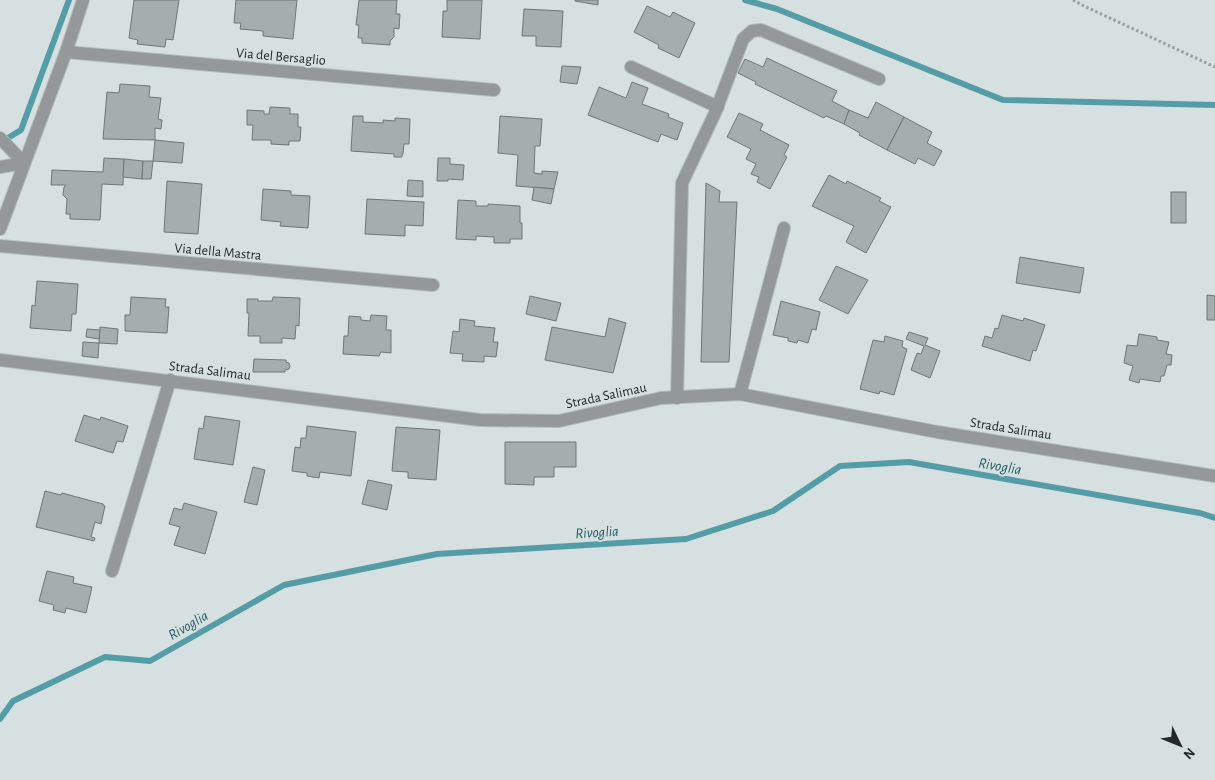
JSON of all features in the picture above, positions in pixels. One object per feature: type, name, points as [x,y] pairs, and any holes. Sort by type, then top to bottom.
[{"type":"street","points":[[0,229],[66,52],[83,0]]},
{"type":"street","points":[[677,398],[682,183],[718,107],[743,39],[752,31],[762,30],[879,79]]},
{"type":"street","name":"Via del Bersaglio","points":[[66,52],[494,90]]},
{"type":"street","points":[[631,67],[718,107]]},
{"type":"street","points":[[4,142],[24,163]]},
{"type":"street","points":[[0,167],[24,163]]},
{"type":"street","points":[[740,394],[784,228]]},
{"type":"street","name":"Via della Mastra","points":[[0,246],[433,286]]},
{"type":"street","name":"Strada Salimau","points":[[0,360],[480,420],[558,421],[661,398],[740,394],[936,432],[1215,476]]},
{"type":"street","points":[[112,571],[170,380]]},
{"type":"path","points":[[1073,0],[1215,67]]},
{"type":"building","points":[[134,0],[179,0],[173,40],[166,39],[165,47],[137,44],[138,40],[129,38]]},
{"type":"building","points":[[236,0],[297,0],[293,39],[263,36],[263,31],[240,29],[241,23],[234,23]]},
{"type":"building","points":[[359,0],[397,0],[396,14],[400,14],[399,29],[394,28],[394,37],[390,41],[390,45],[362,43],[362,38],[358,38],[359,25],[356,25]]},
{"type":"building","points":[[447,0],[482,0],[480,39],[442,37],[443,11],[447,11]]},
{"type":"building","points":[[598,0],[598,5],[575,1]]},
{"type":"building","points":[[647,6],[670,17],[673,12],[695,23],[679,58],[658,48],[659,45],[634,32]]},
{"type":"building","points":[[524,9],[563,11],[561,47],[536,46],[536,36],[522,36]]},
{"type":"building","points":[[767,58],[837,91],[832,101],[849,110],[844,124],[826,116],[824,118],[755,84],[756,82],[738,73],[745,59],[763,67]]},
{"type":"building","points":[[562,66],[581,67],[577,84],[560,82]]},
{"type":"building","points":[[632,82],[648,88],[642,104],[669,114],[668,117],[683,123],[677,140],[661,134],[658,142],[588,115],[599,87],[626,98]]},
{"type":"building","points":[[120,84],[150,86],[149,97],[161,98],[158,119],[162,120],[161,129],[155,128],[155,140],[103,139],[107,92],[119,93]]},
{"type":"building","points":[[876,102],[904,117],[887,150],[859,135],[860,133],[844,124],[849,110],[868,118]]},
{"type":"building","points":[[270,107],[290,108],[290,114],[298,114],[298,127],[301,127],[300,141],[289,141],[289,145],[271,144],[271,140],[252,140],[253,125],[247,125],[247,110],[264,111],[264,114],[269,114]]},
{"type":"building","points":[[739,113],[763,124],[760,130],[789,145],[784,155],[787,157],[770,189],[757,182],[759,177],[751,174],[756,164],[746,159],[751,149],[727,137]]},
{"type":"building","points":[[353,116],[363,116],[363,122],[383,123],[383,120],[395,121],[395,118],[410,119],[409,144],[404,144],[402,157],[394,157],[394,154],[351,151]]},
{"type":"building","points":[[500,116],[542,119],[540,146],[535,146],[534,173],[542,174],[542,171],[558,172],[554,189],[516,186],[518,155],[498,153]]},
{"type":"building","points":[[904,117],[932,132],[927,143],[942,151],[934,166],[918,158],[915,164],[887,150]]},
{"type":"building","points":[[155,140],[184,143],[182,163],[153,161]]},
{"type":"building","points":[[104,158],[124,159],[123,185],[102,184],[100,220],[70,219],[70,214],[66,214],[67,199],[63,195],[66,185],[51,185],[52,170],[103,172]]},
{"type":"building","points":[[438,158],[450,158],[450,164],[464,165],[463,180],[448,179],[448,181],[437,181]]},
{"type":"building","points":[[124,159],[143,161],[142,179],[123,177]]},
{"type":"building","points":[[143,161],[153,161],[151,179],[142,179]]},
{"type":"building","points":[[829,175],[846,184],[847,181],[881,198],[879,201],[891,207],[866,253],[846,242],[854,226],[812,206]]},
{"type":"building","points":[[408,180],[423,181],[423,197],[407,196]]},
{"type":"building","points":[[167,181],[202,184],[198,234],[164,232]]},
{"type":"building","points":[[706,183],[720,191],[719,202],[737,202],[729,362],[701,362]]},
{"type":"building","points":[[534,187],[554,189],[551,204],[532,200]]},
{"type":"building","points":[[263,189],[291,191],[291,195],[310,196],[308,228],[280,226],[281,222],[261,220]]},
{"type":"building","points":[[1171,192],[1186,192],[1186,223],[1171,223]]},
{"type":"building","points":[[367,199],[424,202],[423,226],[405,225],[405,236],[365,234]]},
{"type":"building","points":[[458,200],[476,201],[476,206],[488,206],[488,204],[520,206],[522,239],[510,239],[510,243],[494,243],[494,237],[476,236],[476,240],[456,239]]},
{"type":"building","points":[[1020,257],[1084,268],[1080,293],[1016,283]]},
{"type":"building","points":[[836,266],[868,280],[848,314],[819,300]]},
{"type":"building","points":[[37,281],[78,284],[76,314],[72,314],[71,331],[30,328],[32,305],[35,306]]},
{"type":"building","points":[[1207,295],[1215,296],[1215,320],[1207,320]]},
{"type":"building","points":[[530,296],[561,303],[556,321],[526,314]]},
{"type":"building","points":[[131,297],[166,299],[165,307],[169,307],[167,333],[125,331],[125,315],[130,315]]},
{"type":"building","points":[[273,297],[300,298],[299,326],[296,325],[295,339],[282,338],[282,343],[260,343],[260,336],[248,336],[249,313],[247,313],[247,299],[272,301]]},
{"type":"building","points":[[781,301],[820,312],[816,330],[812,329],[808,343],[798,340],[797,343],[788,341],[788,338],[773,335]]},
{"type":"building","points":[[371,315],[387,316],[386,330],[391,330],[391,353],[381,352],[379,356],[343,354],[344,336],[348,336],[349,316],[361,317],[361,320],[370,321]]},
{"type":"building","points":[[1002,315],[1023,321],[1024,318],[1045,325],[1036,351],[1033,350],[1030,361],[982,346],[985,336],[992,338],[995,328],[998,329]]},
{"type":"building","points":[[609,318],[626,323],[613,373],[545,360],[552,327],[605,337]]},
{"type":"building","points":[[460,319],[475,321],[474,326],[495,328],[493,342],[498,342],[496,357],[484,356],[484,362],[462,361],[463,354],[450,353],[453,331],[459,332]]},
{"type":"building","points":[[100,327],[118,329],[117,344],[99,343]]},
{"type":"building","points":[[87,329],[100,330],[99,339],[86,337]]},
{"type":"building","points":[[909,332],[928,338],[925,345],[940,351],[930,378],[911,370],[917,353],[921,354],[924,346],[906,339]]},
{"type":"building","points":[[1139,334],[1157,337],[1157,340],[1169,342],[1166,354],[1172,355],[1171,365],[1167,365],[1160,382],[1140,379],[1139,383],[1129,380],[1133,366],[1124,363],[1127,345],[1137,346]]},
{"type":"building","points":[[885,336],[903,341],[902,347],[907,349],[894,395],[880,391],[879,394],[860,389],[873,340],[884,342]]},
{"type":"building","points":[[83,342],[99,343],[98,358],[82,356]]},
{"type":"building","points":[[254,359],[286,360],[290,366],[285,372],[253,372]]},
{"type":"building","points":[[84,415],[100,420],[101,417],[128,426],[123,442],[117,441],[113,453],[75,441]]},
{"type":"building","points":[[205,416],[240,421],[233,465],[194,459],[199,428],[203,429]]},
{"type":"building","points":[[307,426],[356,432],[351,476],[320,472],[319,478],[307,476],[307,473],[292,471],[295,447],[300,448],[301,438],[306,438]]},
{"type":"building","points":[[396,427],[440,430],[436,480],[408,478],[408,472],[392,471]]},
{"type":"building","points":[[505,442],[576,442],[576,467],[554,467],[554,477],[534,477],[534,485],[505,484]]},
{"type":"building","points":[[253,467],[265,470],[257,505],[244,502]]},
{"type":"building","points":[[368,480],[392,485],[387,510],[362,504]]},
{"type":"building","points":[[45,491],[61,495],[62,493],[105,506],[101,524],[95,522],[91,537],[95,538],[94,541],[36,527]]},
{"type":"building","points":[[184,503],[217,512],[205,554],[174,545],[180,527],[169,524],[174,508],[182,510]]},
{"type":"building","points":[[47,571],[74,577],[73,583],[92,587],[86,613],[66,608],[65,613],[53,610],[54,605],[39,601]]},
{"type":"waterway","points":[[3,141],[21,130],[69,0]]},
{"type":"waterway","points":[[745,0],[777,9],[1003,100],[1215,105]]},
{"type":"waterway","name":"Rivoglia","points":[[0,719],[13,701],[105,657],[150,661],[284,585],[437,554],[686,539],[773,511],[840,466],[909,462],[1200,513],[1215,518]]}]
